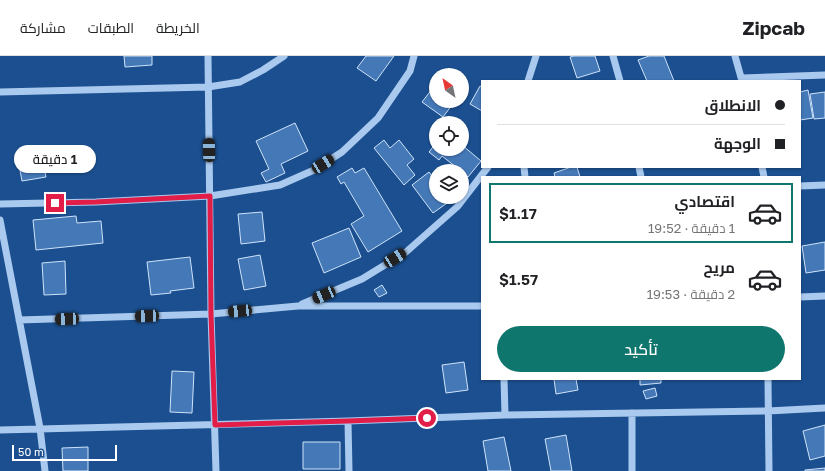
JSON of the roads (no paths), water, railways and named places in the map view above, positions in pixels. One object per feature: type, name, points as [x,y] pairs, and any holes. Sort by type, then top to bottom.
[{"type":"street","points":[[208,56],[211,314],[216,471]]},
{"type":"street","points":[[0,92],[208,87],[240,82],[263,70],[284,56]]},
{"type":"street","points":[[0,204],[96,202],[210,196],[280,185],[314,170],[342,152],[378,118],[410,71],[414,56]]},
{"type":"street","points":[[528,80],[536,56]]},
{"type":"street","points":[[613,56],[620,80]]},
{"type":"street","points":[[735,56],[742,80],[825,75]]},
{"type":"street","points":[[298,306],[362,279],[406,252],[457,207],[487,168]]},
{"type":"street","points":[[801,186],[825,185]]},
{"type":"street","points":[[0,220],[40,428],[45,471]]},
{"type":"street","points":[[801,297],[825,296]]},
{"type":"street","points":[[19,320],[211,314],[298,306],[481,306]]},
{"type":"street","points":[[504,380],[505,415]]},
{"type":"street","points":[[768,380],[769,471]]},
{"type":"street","points":[[0,430],[215,425],[505,415],[768,411],[825,408]]},
{"type":"street","points":[[632,413],[632,471]]},
{"type":"street","points":[[348,421],[349,471]]}]
